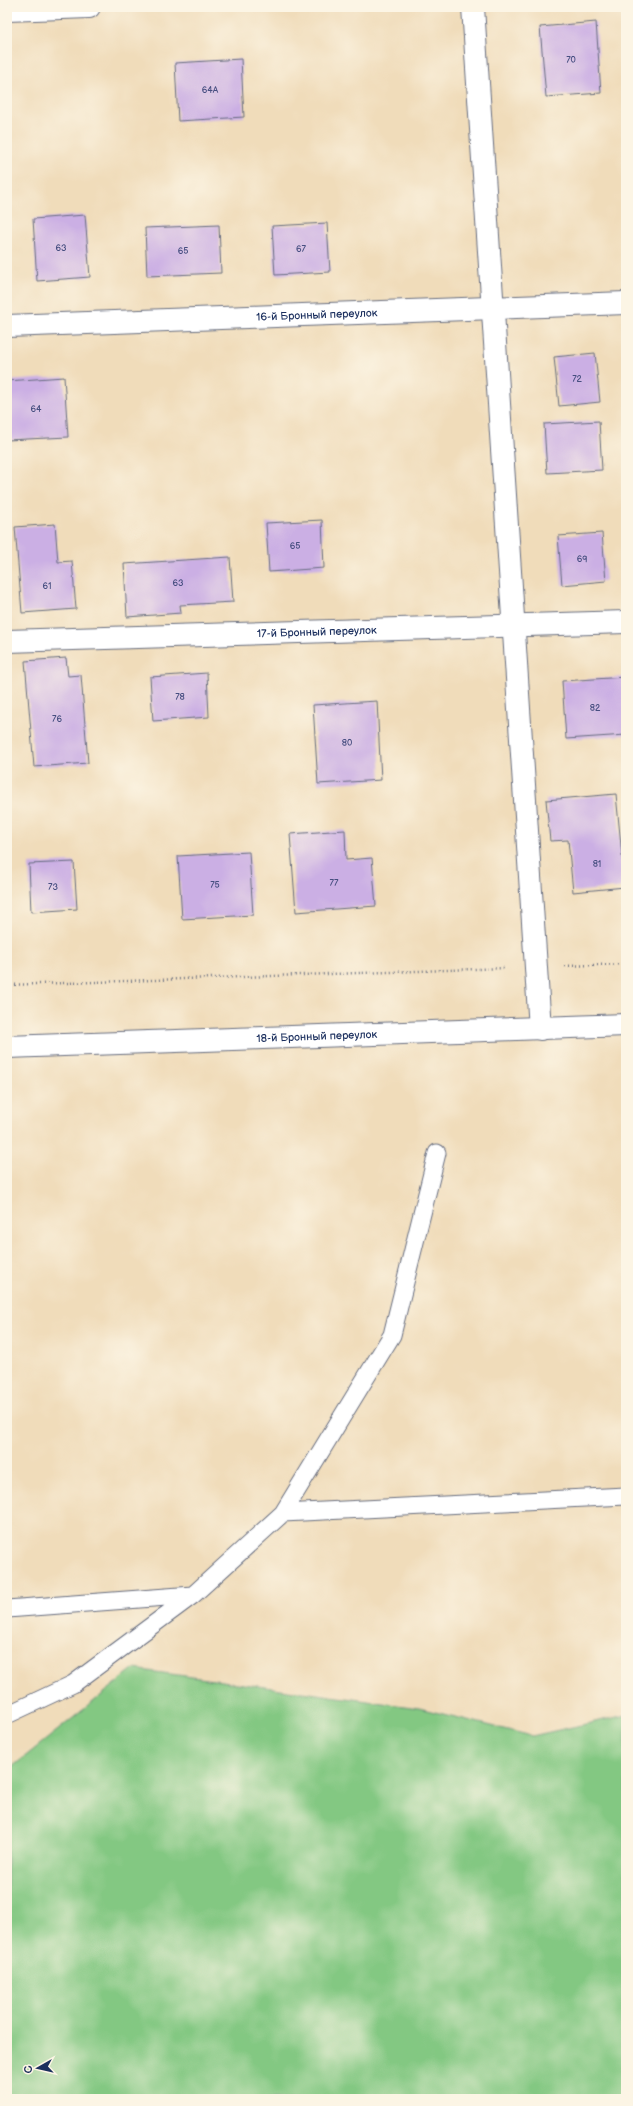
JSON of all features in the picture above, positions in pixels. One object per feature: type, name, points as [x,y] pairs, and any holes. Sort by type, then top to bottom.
[{"type":"street","points":[[7,10],[89,7]]},
{"type":"street","points":[[473,7],[540,1029]]},
{"type":"street","name":"16-й Бронный переулок","points":[[7,326],[626,303]]},
{"type":"street","name":"17-й Бронный переулок","points":[[7,641],[626,622]]},
{"type":"street","name":"18-й Бронный переулок","points":[[7,1047],[626,1026]]},
{"type":"lane","points":[[7,1715],[73,1684],[194,1595],[283,1513],[392,1335],[437,1153]]},
{"type":"lane","points":[[283,1513],[626,1496]]},
{"type":"lane","points":[[7,1609],[194,1595]]},
{"type":"path","points":[[7,985],[626,964]]},
{"type":"green space","points":[[134,1669],[419,1708],[532,1736],[626,1715],[626,2099],[7,2099],[7,1771]]},
{"type":"building","points":[[596,22],[601,93],[546,97],[540,27]]},
{"type":"building","points":[[241,59],[244,117],[178,121],[175,63]]},
{"type":"building","points":[[85,215],[90,277],[37,281],[33,219]]},
{"type":"building","points":[[327,223],[330,272],[275,275],[272,226]]},
{"type":"building","points":[[219,225],[221,273],[147,276],[145,228]]},
{"type":"building","points":[[595,353],[600,402],[559,406],[554,357]]},
{"type":"building","points":[[64,377],[68,437],[7,440],[7,381]]},
{"type":"building","points":[[599,421],[602,470],[547,473],[544,424]]},
{"type":"building","points":[[322,520],[324,568],[269,572],[266,523]]},
{"type":"building","points":[[55,524],[58,562],[72,561],[76,609],[22,613],[15,527]]},
{"type":"building","points":[[602,533],[606,581],[562,585],[558,536]]},
{"type":"building","points":[[230,557],[233,602],[180,605],[181,613],[127,617],[124,564]]},
{"type":"building","points":[[66,658],[68,676],[81,675],[88,763],[34,767],[25,661]]},
{"type":"building","points":[[207,673],[209,717],[153,721],[150,677]]},
{"type":"building","points":[[626,677],[626,735],[566,739],[562,681]]},
{"type":"building","points":[[377,701],[381,780],[318,784],[313,705]]},
{"type":"building","points":[[616,794],[625,887],[573,892],[568,840],[550,841],[546,800]]},
{"type":"building","points":[[345,830],[346,860],[372,858],[376,906],[296,912],[290,834]]},
{"type":"building","points":[[249,852],[253,915],[182,919],[178,856]]},
{"type":"building","points":[[74,862],[77,909],[31,912],[29,864]]}]
